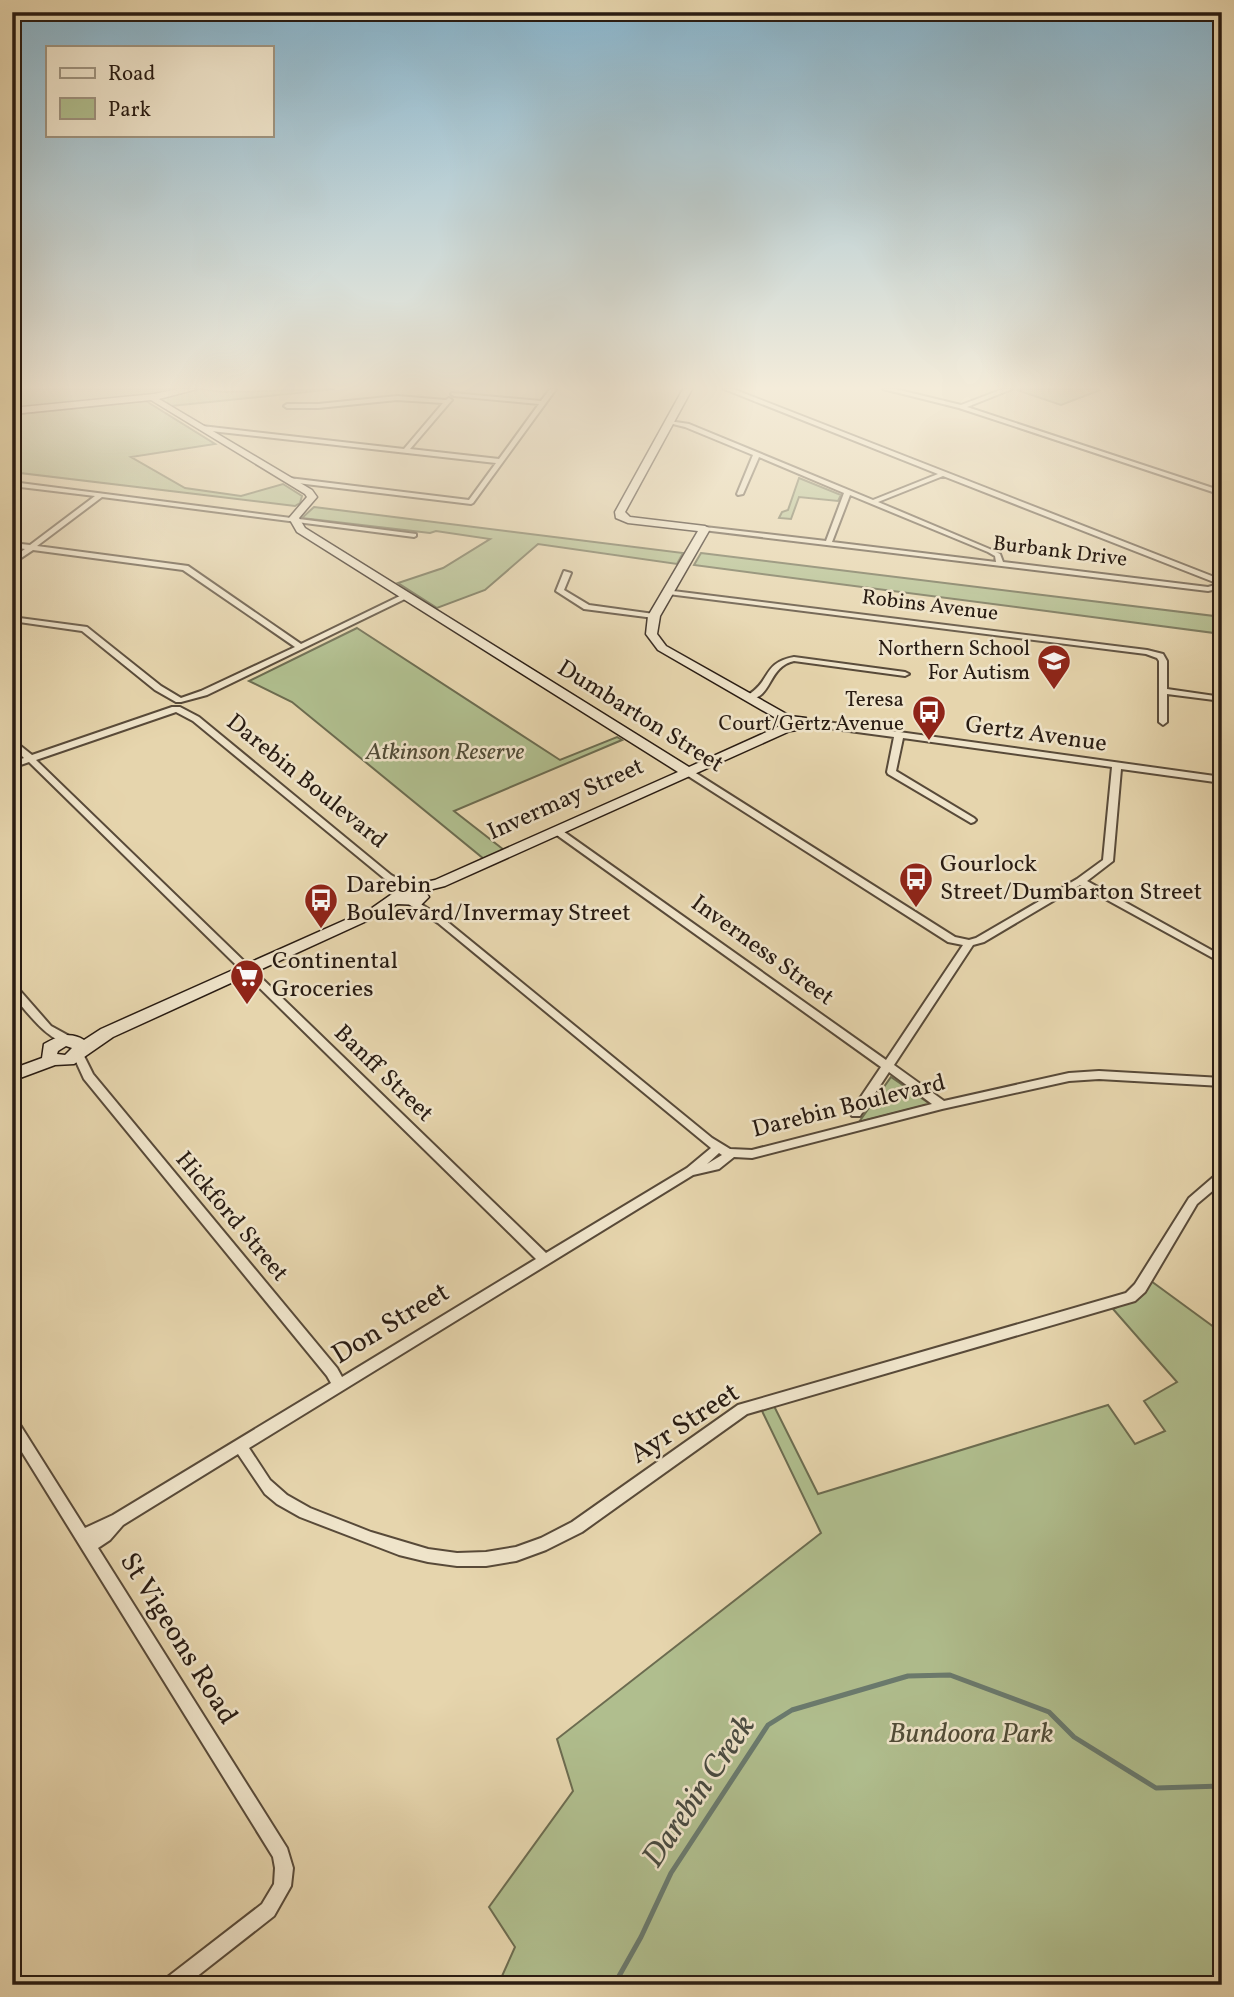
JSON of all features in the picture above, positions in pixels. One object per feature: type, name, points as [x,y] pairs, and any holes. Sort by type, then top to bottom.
[{"type":"street","points":[[293,482],[309,492],[312,497],[294,518]]},
{"type":"street","points":[[310,482],[471,502],[484,482]]},
{"type":"street","name":"Burbank Drive","points":[[638,482],[620,516],[628,520],[1208,589],[1222,585]]},
{"type":"street","points":[[740,494],[745,482]]},
{"type":"street","points":[[825,482],[998,555],[1000,564]]},
{"type":"street","points":[[873,502],[923,482]]},
{"type":"street","points":[[964,482],[1222,585]]},
{"type":"street","points":[[1189,482],[1222,493]]},
{"type":"street","points":[[12,484],[414,535]]},
{"type":"street","points":[[309,492],[327,484]]},
{"type":"street","points":[[828,544],[848,492]]},
{"type":"street","points":[[12,562],[101,495]]},
{"type":"street","name":"Dumbarton Street","points":[[294,518],[301,530],[953,940],[969,943]]},
{"type":"street","points":[[705,530],[654,616],[650,627],[652,639],[663,648],[751,697],[788,723],[798,719],[803,724]]},
{"type":"street","points":[[12,545],[185,568],[300,647]]},
{"type":"street","points":[[567,573],[560,591],[587,607],[654,616]]},
{"type":"street","name":"Robins Avenue","points":[[669,590],[1147,652],[1160,656],[1164,691]]},
{"type":"street","points":[[12,765],[178,705],[407,596]]},
{"type":"street","name":"Darebin Boulevard","points":[[12,619],[83,629],[159,688],[718,1148],[731,1154],[752,1154],[942,1105],[1083,1075],[1222,1082]]},
{"type":"street","points":[[751,697],[761,692],[776,664],[783,660],[794,659],[905,674]]},
{"type":"street","points":[[1163,722],[1164,691],[1222,699]]},
{"type":"street","name":"Invermay Street","points":[[17,1073],[688,772],[788,723]]},
{"type":"street","name":"Gertz Avenue","points":[[803,724],[827,724],[1222,780]]},
{"type":"street","points":[[899,735],[891,772],[971,820]]},
{"type":"street","name":"Banff Street","points":[[12,741],[545,1260]]},
{"type":"street","points":[[856,1113],[969,943],[980,940],[1080,881],[1108,861],[1116,765]]},
{"type":"street","name":"Inverness Street","points":[[557,831],[942,1105]]},
{"type":"street","points":[[1080,881],[1222,960]]},
{"type":"street","points":[[12,988],[65,1050]]},
{"type":"street","name":"Hickford Street","points":[[65,1050],[332,1372],[340,1386]]},
{"type":"street","name":"Don Street","points":[[86,1540],[104,1535],[118,1520],[691,1171],[718,1148]]},
{"type":"street","name":"Don Street","points":[[691,1171],[715,1166],[731,1154]]},
{"type":"street","name":"Ayr Street","points":[[240,1446],[275,1494],[300,1510],[414,1555],[477,1560],[527,1551],[554,1541],[577,1527],[743,1409],[1130,1297],[1140,1288],[1193,1201],[1222,1176]]},
{"type":"street","name":"St Vigeons Road","points":[[12,1424],[281,1854],[284,1868],[282,1886],[268,1910],[171,1985]]},
{"type":"green space","points":[[97,482],[175,482],[185,488],[241,496],[283,484],[302,496],[300,503],[295,506]]},
{"type":"green space","points":[[798,482],[809,482],[841,495],[838,501],[799,497],[791,519],[779,518],[782,512],[788,510]]},
{"type":"green space","points":[[314,507],[683,553],[677,564],[538,544],[485,590],[437,608],[398,583],[443,568],[490,539],[302,518]]},
{"type":"green space","points":[[701,553],[1222,617],[1222,634],[694,565]]},
{"type":"green space","name":"Atkinson Reserve","points":[[357,628],[560,760],[617,737],[622,740],[454,811],[504,850],[484,859],[292,702],[249,681]]},
{"type":"green space","points":[[891,1077],[930,1104],[859,1122]]},
{"type":"green space","name":"Bundoora Park","points":[[1151,1281],[1222,1333],[1222,1985],[498,1985],[515,1947],[489,1907],[573,1791],[557,1739],[821,1533],[762,1411],[774,1406],[818,1494],[1108,1405],[1135,1444],[1165,1431],[1144,1401],[1177,1382],[1113,1309],[1137,1297]]},
{"type":"waterway","name":"Darebin Creek","points":[[614,1985],[641,1937],[671,1873],[768,1725],[792,1710],[908,1676],[950,1675],[1049,1712],[1074,1737],[1156,1788],[1222,1786]]},
{"type":"place","name":"Northern School For Autism","points":[[1054,691]]},
{"type":"place","name":"Teresa Court/Gertz Avenue","points":[[929,742]]},
{"type":"place","name":"Gourlock Street/Dumbarton Street","points":[[916,909]]},
{"type":"place","name":"Darebin Boulevard/Invermay Street","points":[[321,930]]},
{"type":"place","name":"Continental Groceries","points":[[247,1006]]}]
